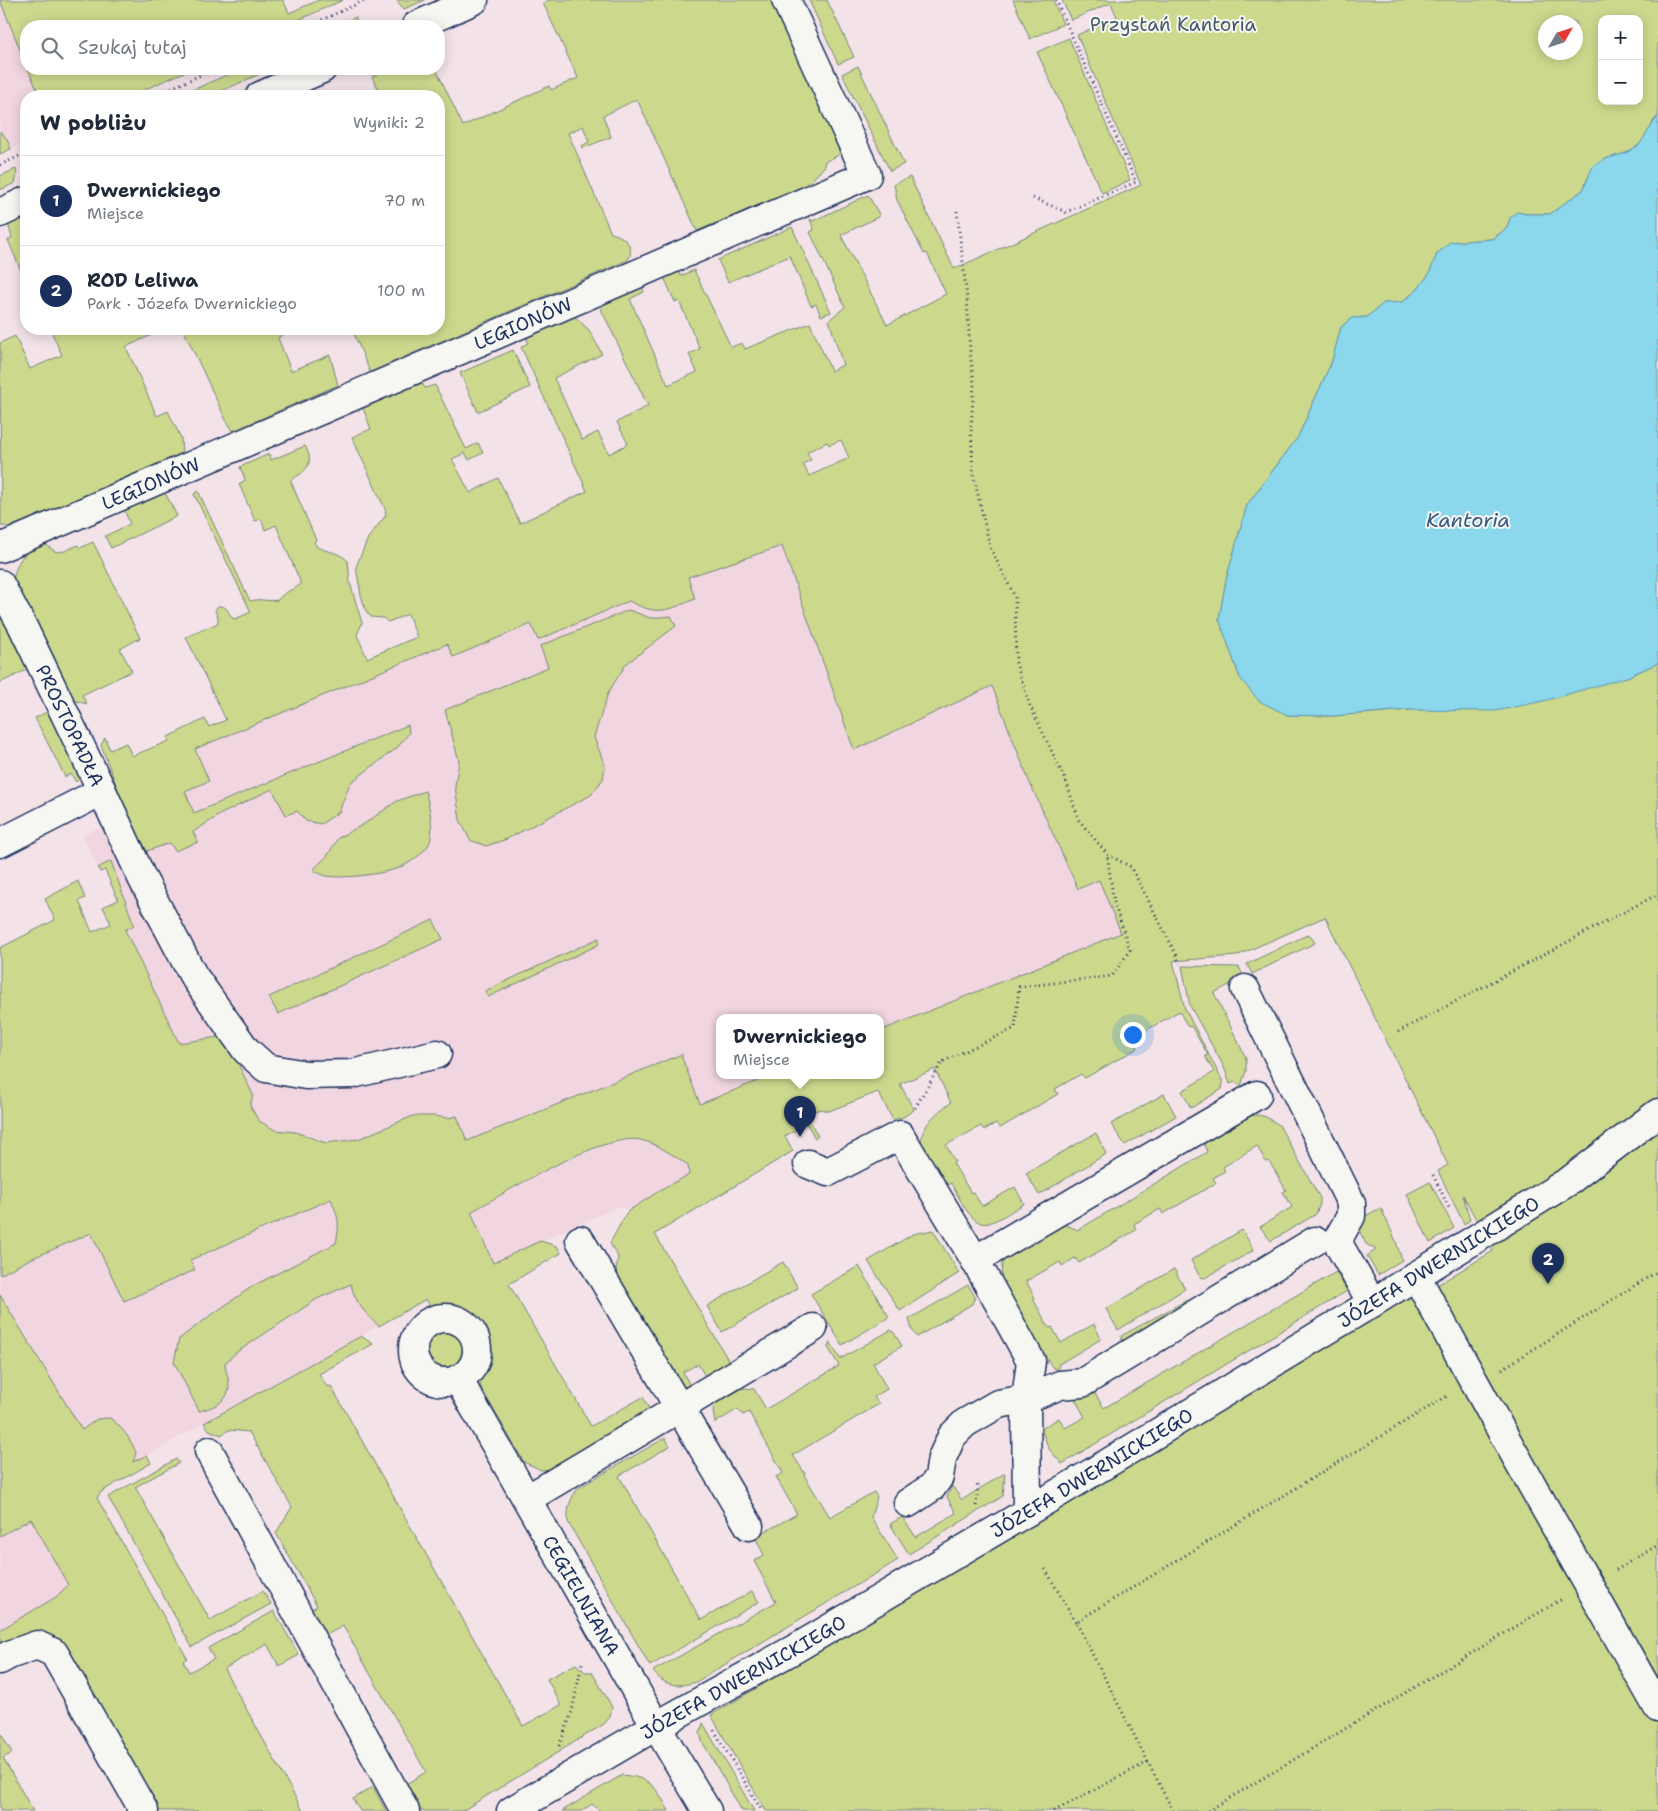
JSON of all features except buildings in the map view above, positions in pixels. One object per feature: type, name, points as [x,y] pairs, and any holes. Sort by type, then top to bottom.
[{"type":"street","points":[[429,20],[474,0]]},
{"type":"street","name":"LEGIONÓW","points":[[0,548],[867,175],[786,0]]},
{"type":"street","points":[[274,90],[308,75]]},
{"type":"street","points":[[0,213],[20,204]]},
{"type":"street","name":"PROSTOPADŁA","points":[[0,584],[23,627],[102,791],[0,843]]},
{"type":"street","points":[[102,791],[142,878],[193,975],[246,1050],[266,1068],[306,1075],[352,1074],[437,1054]]},
{"type":"street","points":[[1245,990],[1351,1203],[1351,1216],[1339,1237],[1340,1247],[1372,1303]]},
{"type":"street","points":[[975,1260],[1257,1094]]},
{"type":"street","name":"JÓZEFA DWERNICKIEGO","points":[[511,1811],[656,1726],[699,1704],[1027,1512],[1372,1303],[1569,1181],[1658,1112]]},
{"type":"street","points":[[808,1164],[828,1172],[900,1135],[975,1260],[1031,1361],[1026,1399],[1027,1512]]},
{"type":"street","points":[[580,1240],[750,1526]]},
{"type":"street","points":[[908,1503],[932,1487],[939,1477],[942,1458],[952,1436],[965,1423],[998,1404],[1026,1399],[1060,1385],[1082,1383],[1315,1241]]},
{"type":"street","points":[[1416,1276],[1658,1708]]},
{"type":"street","points":[[527,1499],[813,1328]]},
{"type":"street","name":"CEGIELNIANA","points":[[458,1379],[656,1726],[707,1811]]},
{"type":"street","points":[[209,1451],[404,1811]]},
{"type":"street","points":[[0,1660],[38,1645],[54,1653],[144,1811]]},
{"type":"path","points":[[321,20],[366,0]]},
{"type":"path","points":[[1033,198],[1066,212],[1136,182],[1056,0]]},
{"type":"path","points":[[167,90],[200,75]]},
{"type":"path","points":[[0,165],[20,156]]},
{"type":"path","points":[[957,211],[974,384],[971,428],[973,473],[990,547],[1015,597],[1016,663],[1030,706],[1066,781],[1079,820],[1107,854],[1131,867],[1177,956],[1179,964]]},
{"type":"path","points":[[900,1135],[942,1062],[1015,1028],[1019,987],[1112,976],[1130,950],[1114,903],[1107,854]]},
{"type":"path","points":[[1398,1032],[1658,894]]},
{"type":"path","points":[[1433,1175],[1449,1208]]},
{"type":"path","points":[[1076,1622],[1473,1380],[1501,1369],[1658,1271]]},
{"type":"path","points":[[1208,1811],[1587,1583],[1613,1571],[1658,1544]]},
{"type":"path","points":[[1045,1569],[1076,1622],[1173,1811]]},
{"type":"path","points":[[558,1748],[572,1712],[582,1663]]},
{"type":"path","points":[[699,1704],[762,1811]]},
{"type":"path","points":[[1054,1811],[1148,1762]]},
{"type":"shaded area","points":[[0,0],[20,42],[20,75],[35,75],[41,90],[20,90],[20,145],[0,154]]},
{"type":"shaded area","points":[[782,546],[854,749],[992,686],[1029,781],[1078,889],[1122,870],[1163,963],[884,1078],[884,1014],[716,1014],[716,1079],[882,1079],[822,1104],[665,1187],[631,1210],[617,1207],[493,1263],[471,1212],[538,1175],[588,1150],[616,1141],[640,1140],[665,1150],[687,1164],[650,1080],[331,1200],[338,1216],[341,1239],[365,1314],[379,1326],[32,1519],[68,1585],[56,1597],[0,1630],[0,997],[134,925],[111,861],[98,868],[83,835],[127,815],[108,767],[468,623]]},
{"type":"green space","points":[[0,0],[283,0],[289,13],[319,0],[343,0],[298,20],[20,20],[20,49]]},
{"type":"green space","points":[[396,0],[425,0],[404,9]]},
{"type":"green space","points":[[550,0],[773,0],[841,151],[837,156],[824,162],[825,166],[811,181],[801,187],[697,231],[637,99],[603,116],[611,137],[583,148],[582,146],[589,142],[583,126],[568,133],[611,233],[624,239],[630,246],[631,250],[628,260],[370,372],[355,335],[445,335],[445,90],[379,90],[372,77],[376,75],[439,75],[463,126],[549,86],[551,90],[578,78],[543,3]]},
{"type":"green space","points":[[809,0],[827,0],[854,57],[838,64]]},
{"type":"green space","points":[[1013,0],[1053,0],[1063,24],[1030,39]]},
{"type":"green space","name":"Przystań Kantoria","points":[[1062,0],[1658,0],[1658,116],[1639,145],[1626,153],[1605,159],[1588,177],[1583,190],[1550,214],[1517,212],[1510,218],[1507,228],[1492,239],[1450,242],[1437,254],[1429,274],[1417,290],[1402,302],[1384,303],[1367,317],[1352,318],[1341,327],[1332,361],[1298,437],[1247,505],[1226,580],[1219,619],[1240,678],[1287,715],[1333,716],[1409,710],[1627,677],[1658,663],[1658,1811],[766,1811],[711,1715],[881,1615],[1412,1295],[1419,1296],[1493,1251],[1463,1195],[1470,1220],[1464,1224],[1438,1171],[1448,1165],[1325,917],[1236,956],[1173,961],[1185,1009],[1223,1082],[1222,1089],[1191,1108],[1182,1091],[1214,1072],[1205,1056],[1208,1055],[1191,1026],[1188,1027],[1179,1011],[1145,1031],[1147,1035],[1135,1042],[1138,1048],[1085,1078],[1081,1074],[1055,1089],[1058,1094],[1000,1128],[996,1123],[984,1130],[981,1126],[946,1145],[955,1162],[953,1163],[971,1193],[973,1192],[982,1206],[1015,1187],[1024,1204],[989,1223],[977,1221],[971,1216],[951,1183],[945,1187],[922,1150],[922,1135],[925,1128],[934,1116],[951,1103],[935,1069],[900,1084],[914,1110],[903,1117],[893,1120],[878,1092],[829,1111],[820,1109],[806,1115],[818,1136],[815,1138],[807,1124],[785,1136],[793,1151],[655,1234],[731,1365],[709,1383],[698,1364],[683,1372],[690,1386],[687,1389],[682,1385],[616,1271],[618,1257],[610,1243],[627,1212],[665,1187],[689,1175],[688,1165],[654,1144],[641,1140],[624,1140],[603,1145],[580,1154],[530,1178],[471,1212],[493,1263],[540,1241],[557,1246],[561,1253],[509,1284],[591,1426],[643,1397],[653,1417],[560,1469],[541,1470],[524,1462],[481,1388],[478,1373],[483,1351],[483,1339],[477,1327],[468,1317],[454,1311],[433,1311],[426,1299],[379,1326],[361,1307],[351,1284],[317,1299],[237,1352],[225,1363],[229,1384],[226,1397],[218,1404],[199,1411],[174,1362],[179,1339],[253,1286],[336,1243],[338,1221],[331,1199],[190,1260],[195,1270],[124,1301],[91,1233],[28,1260],[0,1275],[0,948],[55,920],[45,899],[78,881],[85,898],[79,901],[92,932],[111,924],[103,907],[118,900],[105,870],[100,872],[98,868],[111,861],[134,925],[125,930],[179,1043],[225,1036],[253,1095],[250,1106],[259,1121],[275,1130],[295,1132],[326,1143],[358,1139],[413,1116],[448,1118],[457,1116],[467,1141],[682,1054],[700,1104],[762,1079],[884,1079],[884,1029],[1121,933],[1099,880],[1078,889],[1029,781],[992,686],[854,750],[782,546],[688,577],[695,599],[669,609],[647,609],[629,601],[538,640],[531,624],[453,657],[447,644],[195,749],[209,781],[185,791],[194,813],[408,725],[409,733],[397,748],[350,783],[339,812],[321,824],[306,821],[297,811],[286,815],[272,789],[221,814],[193,832],[198,842],[175,851],[170,843],[147,851],[142,841],[137,840],[101,745],[105,738],[110,750],[126,743],[132,756],[169,741],[168,737],[205,719],[209,727],[226,720],[186,637],[218,623],[215,610],[218,606],[225,608],[232,618],[235,619],[251,612],[194,494],[198,491],[250,601],[278,600],[285,593],[300,585],[276,525],[265,530],[261,519],[255,521],[239,484],[245,479],[240,467],[269,454],[271,460],[305,446],[309,457],[308,466],[291,482],[316,540],[314,542],[317,547],[337,554],[348,561],[350,583],[362,623],[357,635],[367,658],[417,637],[408,614],[388,622],[383,618],[371,617],[366,611],[361,595],[356,567],[368,538],[386,515],[352,437],[371,429],[363,403],[419,378],[425,388],[435,385],[466,449],[478,443],[483,453],[469,460],[465,453],[452,459],[470,493],[498,478],[520,523],[587,491],[521,347],[528,343],[526,333],[571,313],[589,330],[602,354],[554,378],[582,440],[598,432],[609,454],[628,444],[617,422],[648,406],[602,311],[601,301],[641,284],[644,292],[630,299],[668,385],[697,372],[689,354],[700,349],[679,301],[675,302],[663,275],[677,268],[681,276],[694,270],[731,347],[742,343],[745,349],[810,323],[831,371],[843,365],[829,320],[845,307],[810,232],[814,230],[810,219],[813,221],[868,195],[880,216],[841,235],[887,325],[946,294],[927,253],[924,254],[897,200],[894,184],[910,177],[954,269],[1141,185],[1077,35],[1117,17],[1111,3],[1071,20]],"holes":[[[841,440],[849,458],[809,476],[803,464],[811,460],[807,452],[827,442],[829,445]]]},
{"type":"green space","points":[[1069,38],[1130,180],[1102,193],[1037,52]]},
{"type":"green space","points":[[858,66],[904,164],[890,171],[842,74]]},
{"type":"green space","points":[[31,75],[177,75],[144,90],[37,90]]},
{"type":"green space","points":[[226,75],[257,75],[224,90],[193,90]]},
{"type":"green space","points":[[0,131],[7,139],[11,149],[0,154]]},
{"type":"green space","points":[[16,169],[15,183],[0,190],[0,176]]},
{"type":"green space","points":[[20,217],[20,269],[8,240],[12,238],[8,223]]},
{"type":"green space","points":[[792,227],[831,312],[821,316],[816,304],[811,306],[790,256],[728,282],[718,260]]},
{"type":"green space","points":[[53,335],[151,335],[126,347],[157,416],[168,411],[181,438],[182,453],[10,527],[1,526],[0,343],[15,336],[30,369],[62,355]]},
{"type":"green space","points":[[186,335],[282,335],[278,338],[291,371],[330,355],[338,385],[233,431]]},
{"type":"green space","points":[[513,350],[530,387],[478,412],[460,373]]},
{"type":"green space","points":[[164,491],[177,516],[111,548],[105,536],[130,524],[123,507]]},
{"type":"green space","points":[[93,542],[140,638],[120,649],[132,671],[82,695],[87,704],[73,700],[13,580],[22,557],[43,543],[56,552],[65,551],[78,545],[80,548]]},
{"type":"green space","points":[[0,601],[34,666],[0,683]]},
{"type":"green space","points":[[629,610],[650,618],[671,616],[676,626],[626,664],[608,693],[594,737],[605,766],[603,779],[591,795],[507,839],[486,846],[470,840],[460,820],[455,786],[459,761],[445,710],[548,667],[540,646]]},
{"type":"green space","points":[[55,708],[83,775],[76,782],[71,774],[65,777],[35,718]]},
{"type":"green space","points":[[425,791],[431,818],[431,839],[424,851],[412,861],[392,870],[353,876],[327,876],[313,870],[328,855],[338,838],[364,824],[397,801]]},
{"type":"green space","points":[[433,920],[443,939],[278,1014],[269,997]]},
{"type":"green space","points":[[1309,934],[1315,943],[1252,974],[1247,964]]},
{"type":"green space","points":[[599,938],[598,945],[488,997],[485,991]]},
{"type":"green space","points":[[1182,966],[1239,967],[1244,977],[1214,993],[1246,1058],[1246,1071],[1241,1086],[1235,1082],[1230,1084],[1224,1067],[1190,1006]]},
{"type":"green space","points":[[1164,1094],[1176,1116],[1125,1145],[1111,1124]]},
{"type":"green space","points":[[1259,1115],[1279,1125],[1320,1198],[1316,1214],[1271,1241],[1260,1227],[1292,1207],[1283,1192],[1286,1190],[1269,1161],[1266,1162],[1257,1146],[1223,1167],[1225,1171],[1213,1178],[1216,1183],[1163,1214],[1160,1209],[1134,1224],[1136,1230],[1079,1263],[1075,1258],[1062,1266],[1060,1262],[1026,1281],[1035,1298],[1033,1299],[1049,1328],[1052,1327],[1061,1343],[1094,1324],[1101,1339],[1059,1364],[1058,1370],[1052,1367],[1001,1281],[1002,1263],[1006,1257],[1061,1223],[1078,1230],[1207,1152],[1204,1145],[1208,1138],[1246,1116]]},
{"type":"green space","points":[[1096,1133],[1106,1154],[1039,1195],[1026,1173]]},
{"type":"green space","points":[[1430,1182],[1454,1228],[1430,1243],[1407,1194]]},
{"type":"green space","points":[[1381,1208],[1402,1260],[1378,1275],[1367,1256],[1376,1250],[1366,1244],[1358,1228],[1361,1218]]},
{"type":"green space","points":[[933,1230],[959,1273],[900,1311],[868,1261],[913,1234]]},
{"type":"green space","points":[[1242,1230],[1254,1250],[1205,1278],[1200,1277],[1191,1260]]},
{"type":"green space","points":[[783,1262],[798,1288],[722,1332],[707,1306]]},
{"type":"green space","points":[[859,1266],[889,1317],[842,1345],[811,1294]]},
{"type":"green space","points":[[1174,1269],[1185,1289],[1118,1330],[1106,1309]]},
{"type":"green space","points":[[1336,1272],[1347,1291],[1062,1464],[1049,1449],[1041,1429],[1059,1418],[1065,1428],[1085,1417],[1075,1399],[1092,1389],[1104,1408]]},
{"type":"green space","points":[[968,1285],[975,1297],[972,1304],[917,1337],[912,1330],[909,1319]]},
{"type":"green space","points":[[0,1295],[82,1430],[97,1419],[110,1418],[126,1434],[131,1443],[136,1453],[133,1462],[147,1455],[151,1463],[101,1492],[97,1498],[187,1658],[183,1661],[189,1672],[214,1659],[208,1648],[274,1611],[299,1655],[279,1666],[267,1644],[224,1669],[303,1811],[153,1811],[65,1656],[0,1654],[0,1630],[56,1597],[68,1585],[31,1519],[0,1536]]},
{"type":"green space","points":[[1187,1300],[1195,1304],[1124,1346],[1121,1336]]},
{"type":"green space","points":[[891,1330],[902,1346],[873,1363],[887,1389],[874,1397],[879,1404],[793,1455],[830,1517],[874,1492],[877,1497],[871,1517],[898,1560],[696,1682],[678,1685],[662,1680],[653,1671],[776,1602],[754,1561],[764,1555],[755,1537],[797,1514],[776,1477],[783,1473],[749,1412],[743,1415],[738,1409],[715,1423],[714,1404],[743,1388],[754,1389],[766,1409],[839,1366],[828,1347],[830,1341],[840,1359]]},
{"type":"green space","points":[[445,1331],[452,1332],[458,1336],[462,1342],[462,1356],[458,1362],[452,1366],[445,1367],[438,1366],[432,1362],[428,1356],[427,1349],[428,1342],[432,1336],[438,1332]]},
{"type":"green space","points":[[361,1336],[373,1344],[319,1374],[327,1387],[331,1386],[523,1726],[561,1705],[547,1679],[576,1664],[585,1672],[592,1672],[612,1707],[610,1717],[604,1724],[462,1811],[421,1811],[406,1784],[426,1772],[343,1626],[315,1641],[300,1616],[317,1606],[276,1533],[292,1507],[249,1432],[229,1430],[221,1435],[209,1430],[204,1423]]},
{"type":"green space","points":[[665,1438],[670,1446],[619,1476],[701,1620],[752,1591],[759,1602],[650,1666],[568,1522],[568,1512],[571,1500],[578,1488]]},
{"type":"green space","points":[[176,1459],[179,1463],[135,1487],[210,1620],[263,1591],[271,1604],[192,1647],[108,1497]]},
{"type":"green space","points":[[1005,1473],[1003,1496],[909,1554],[890,1524],[902,1517],[916,1537],[956,1513],[947,1497],[952,1486],[962,1500]]},
{"type":"green space","points":[[703,1723],[754,1811],[742,1811],[702,1741],[700,1733]]},
{"type":"green space","points":[[0,1732],[12,1753],[3,1758],[33,1811],[0,1811]]},
{"type":"green space","points":[[622,1775],[640,1778],[652,1785],[669,1811],[600,1811],[592,1804],[581,1811],[562,1811]]},
{"type":"green space","points":[[373,1787],[386,1811],[360,1811],[353,1799]]},
{"type":"water","name":"Kantoria","points":[[1658,116],[1658,663],[1627,677],[1544,701],[1495,711],[1409,710],[1333,716],[1287,715],[1259,701],[1240,678],[1219,619],[1226,580],[1247,505],[1298,437],[1332,361],[1341,327],[1352,318],[1367,317],[1384,303],[1402,302],[1417,290],[1429,274],[1437,254],[1450,242],[1493,239],[1507,228],[1510,218],[1517,212],[1550,214],[1583,190],[1593,166],[1605,159],[1626,153],[1639,145]]},
{"type":"place","name":"Dwernickiego","points":[[800,1137]]},
{"type":"place","name":"ROD Leliwa","points":[[1548,1284]]}]
